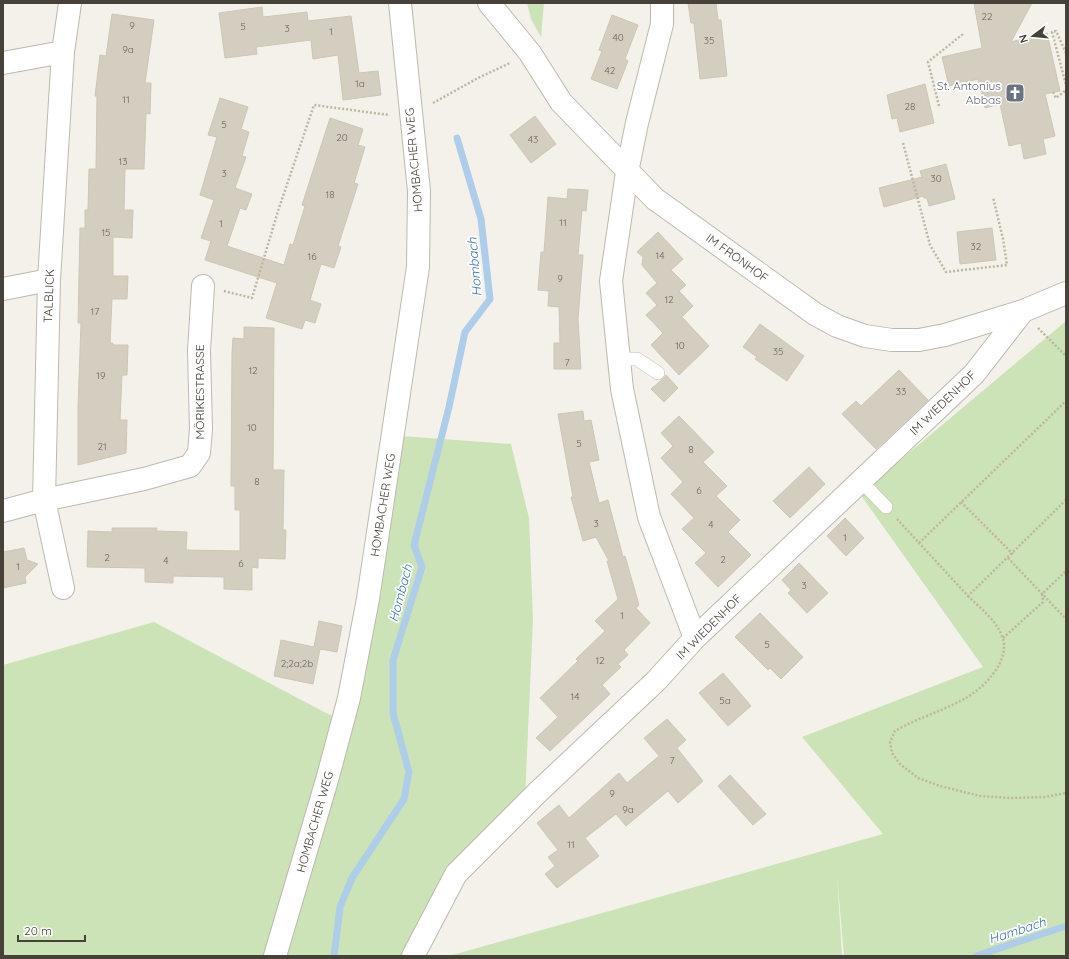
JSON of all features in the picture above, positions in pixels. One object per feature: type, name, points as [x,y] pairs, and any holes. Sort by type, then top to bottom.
[{"type":"street","name":"TALBLICK","points":[[63,588],[44,500],[49,280],[63,52],[70,3]]},
{"type":"street","name":"HOMBACHER WEG","points":[[275,956],[327,780],[349,698],[370,584],[418,267],[419,191],[400,3]]},
{"type":"street","name":"IM FRONHOF","points":[[489,3],[530,53],[561,102],[627,172],[655,199],[815,314],[837,326],[866,336],[892,340],[919,340],[945,335],[1023,312],[1066,293]]},
{"type":"street","points":[[662,3],[662,24],[637,123],[627,172],[611,281],[622,389],[649,517],[695,638]]},
{"type":"street","points":[[3,63],[63,52]]},
{"type":"street","points":[[3,289],[49,280]]},
{"type":"street","name":"MÖRIKESTRASSE","points":[[3,511],[44,500],[144,479],[190,466],[200,453],[201,429],[199,351],[203,286]]},
{"type":"street","name":"IM WIEDENHOF","points":[[413,956],[456,874],[538,792],[656,681],[695,638],[974,374],[1023,312]]},
{"type":"lane","points":[[619,359],[637,359],[658,373]]},
{"type":"lane","points":[[861,481],[886,507]]},
{"type":"path","points":[[1066,53],[1056,31],[1052,32],[1066,85]]},
{"type":"path","points":[[939,106],[928,62],[963,34]]},
{"type":"path","points":[[203,286],[252,298],[278,211],[314,105],[410,111],[427,106],[478,78],[530,53]]},
{"type":"path","points":[[1053,92],[1056,98],[1066,90]]},
{"type":"path","points":[[903,143],[930,245],[946,272],[1006,265],[1003,239],[993,197]]},
{"type":"path","points":[[1042,332],[1066,356]]},
{"type":"path","points":[[919,543],[1066,401]]},
{"type":"path","points":[[968,596],[1013,554],[1066,500]]},
{"type":"path","points":[[961,502],[1013,554]]},
{"type":"path","points":[[886,507],[998,627],[1003,638],[1004,651],[999,666],[986,682],[965,699],[895,731],[890,742],[892,753],[900,764],[918,778],[940,786],[980,796],[1010,798],[1038,797],[1066,793]]},
{"type":"path","points":[[1008,558],[1066,619]]},
{"type":"path","points":[[1042,594],[1066,571]]},
{"type":"path","points":[[1003,638],[1043,602],[1042,594]]},
{"type":"green space","points":[[527,3],[544,3],[541,37],[531,19]]},
{"type":"green space","points":[[1066,321],[1066,956],[844,956],[837,875],[842,956],[449,956],[883,834],[802,737],[983,667],[860,494]]},
{"type":"green space","points":[[402,436],[511,444],[529,518],[533,619],[525,799],[406,956],[283,956]]},
{"type":"green space","points":[[154,622],[336,717],[267,956],[3,956],[3,665]]},
{"type":"building","points":[[688,3],[716,3],[718,20],[721,20],[727,76],[700,79],[694,23],[691,23]]},
{"type":"building","name":"St. Antonius Abbas","points":[[974,3],[1032,3],[1011,42],[1047,33],[1060,91],[1045,94],[1055,136],[1043,139],[1046,154],[1024,159],[1021,143],[1009,146],[1000,104],[985,108],[978,79],[949,86],[942,57],[982,48]]},
{"type":"building","points":[[262,7],[263,17],[307,12],[308,21],[351,16],[359,73],[378,71],[381,95],[343,100],[338,55],[313,59],[311,40],[256,47],[257,54],[225,58],[219,13]]},
{"type":"building","points":[[112,14],[154,20],[145,83],[151,83],[150,114],[146,113],[144,169],[125,169],[124,210],[133,210],[132,238],[113,237],[113,276],[128,276],[127,299],[112,299],[110,343],[113,343],[113,345],[128,345],[127,375],[122,375],[120,420],[127,420],[126,453],[78,465],[78,407],[81,323],[78,323],[80,228],[85,228],[85,210],[88,210],[89,169],[96,169],[97,96],[95,96],[100,55],[106,56]]},
{"type":"building","points":[[612,15],[638,25],[625,59],[628,61],[617,89],[591,79],[602,51],[599,50]]},
{"type":"building","points":[[925,84],[934,123],[900,132],[897,118],[892,119],[887,95]]},
{"type":"building","points":[[220,98],[248,107],[241,129],[249,132],[242,156],[246,157],[235,188],[252,194],[246,210],[240,208],[227,246],[284,265],[290,244],[293,245],[305,206],[302,205],[330,118],[363,129],[358,145],[365,147],[354,183],[358,184],[338,246],[341,247],[334,268],[321,264],[310,300],[321,304],[315,323],[305,320],[302,329],[266,318],[277,283],[205,260],[211,241],[201,238],[214,200],[200,195],[217,137],[208,135]]},
{"type":"building","points":[[535,116],[556,144],[531,163],[510,135]]},
{"type":"building","points":[[946,164],[955,199],[929,206],[927,198],[924,198],[923,196],[884,207],[879,188],[922,177],[920,171]]},
{"type":"building","points":[[568,189],[588,190],[586,211],[582,210],[578,255],[583,255],[578,319],[581,369],[554,369],[554,343],[560,343],[559,307],[548,306],[549,291],[538,290],[541,252],[544,252],[548,197],[567,199]]},
{"type":"building","points":[[992,228],[996,260],[960,264],[957,232]]},
{"type":"building","points":[[658,232],[683,259],[671,270],[686,285],[679,291],[693,306],[682,317],[709,346],[679,375],[651,345],[663,333],[646,315],[657,305],[646,293],[657,283],[642,265],[643,257],[637,252]]},
{"type":"building","points":[[760,324],[804,356],[787,381],[755,359],[757,357],[743,347]]},
{"type":"building","points":[[244,327],[274,328],[273,470],[284,470],[283,530],[286,530],[285,559],[258,558],[258,568],[252,567],[252,590],[224,589],[224,577],[173,576],[173,583],[145,582],[145,568],[87,567],[88,531],[112,532],[112,528],[157,528],[156,531],[187,532],[186,550],[240,551],[240,510],[235,510],[235,486],[231,486],[232,352],[233,338],[244,339]]},
{"type":"building","points":[[899,370],[928,400],[876,449],[842,414],[856,401],[861,406]]},
{"type":"building","points":[[666,375],[678,388],[664,402],[651,389]]},
{"type":"building","points":[[583,411],[584,421],[591,420],[599,460],[589,462],[599,503],[608,500],[623,557],[625,556],[639,605],[636,608],[650,623],[624,650],[628,655],[618,664],[621,667],[602,685],[610,694],[550,751],[536,738],[558,717],[540,698],[578,661],[576,659],[605,631],[595,621],[618,599],[607,561],[609,561],[596,537],[583,541],[571,497],[573,497],[558,414]]},
{"type":"building","points":[[679,416],[714,452],[703,462],[727,486],[716,496],[740,520],[728,532],[751,555],[718,587],[695,563],[706,553],[682,529],[694,518],[671,494],[683,482],[661,458],[673,446],[661,433]]},
{"type":"building","points":[[809,467],[825,484],[790,518],[773,501]]},
{"type":"building","points":[[845,518],[864,538],[846,556],[827,536]]},
{"type":"building","points":[[24,548],[27,560],[38,564],[25,577],[26,583],[3,588],[3,552]]},
{"type":"building","points":[[799,563],[828,593],[807,613],[788,593],[791,590],[782,580]]},
{"type":"building","points":[[760,613],[803,657],[781,679],[770,668],[768,670],[735,637]]},
{"type":"building","points":[[319,621],[342,626],[337,652],[320,649],[313,684],[274,676],[281,640],[314,647]]},
{"type":"building","points":[[723,673],[751,706],[728,726],[699,693]]},
{"type":"building","points":[[667,719],[686,740],[677,748],[703,781],[678,803],[668,791],[626,826],[616,814],[585,838],[599,856],[557,888],[545,874],[555,866],[548,857],[558,850],[537,823],[559,805],[569,818],[619,773],[627,783],[659,756],[644,738]]},
{"type":"building","points":[[730,775],[766,814],[753,825],[718,786]]},
{"type":"waterway","name":"Hombach","points":[[334,956],[340,907],[352,878],[404,799],[409,772],[393,713],[393,660],[422,567],[414,545],[449,407],[465,332],[490,299],[481,219],[457,138]]},
{"type":"waterway","name":"Hambach","points":[[976,956],[1066,926]]},
{"type":"place","name":"St. Antonius Abbas","points":[[1015,93]]}]
